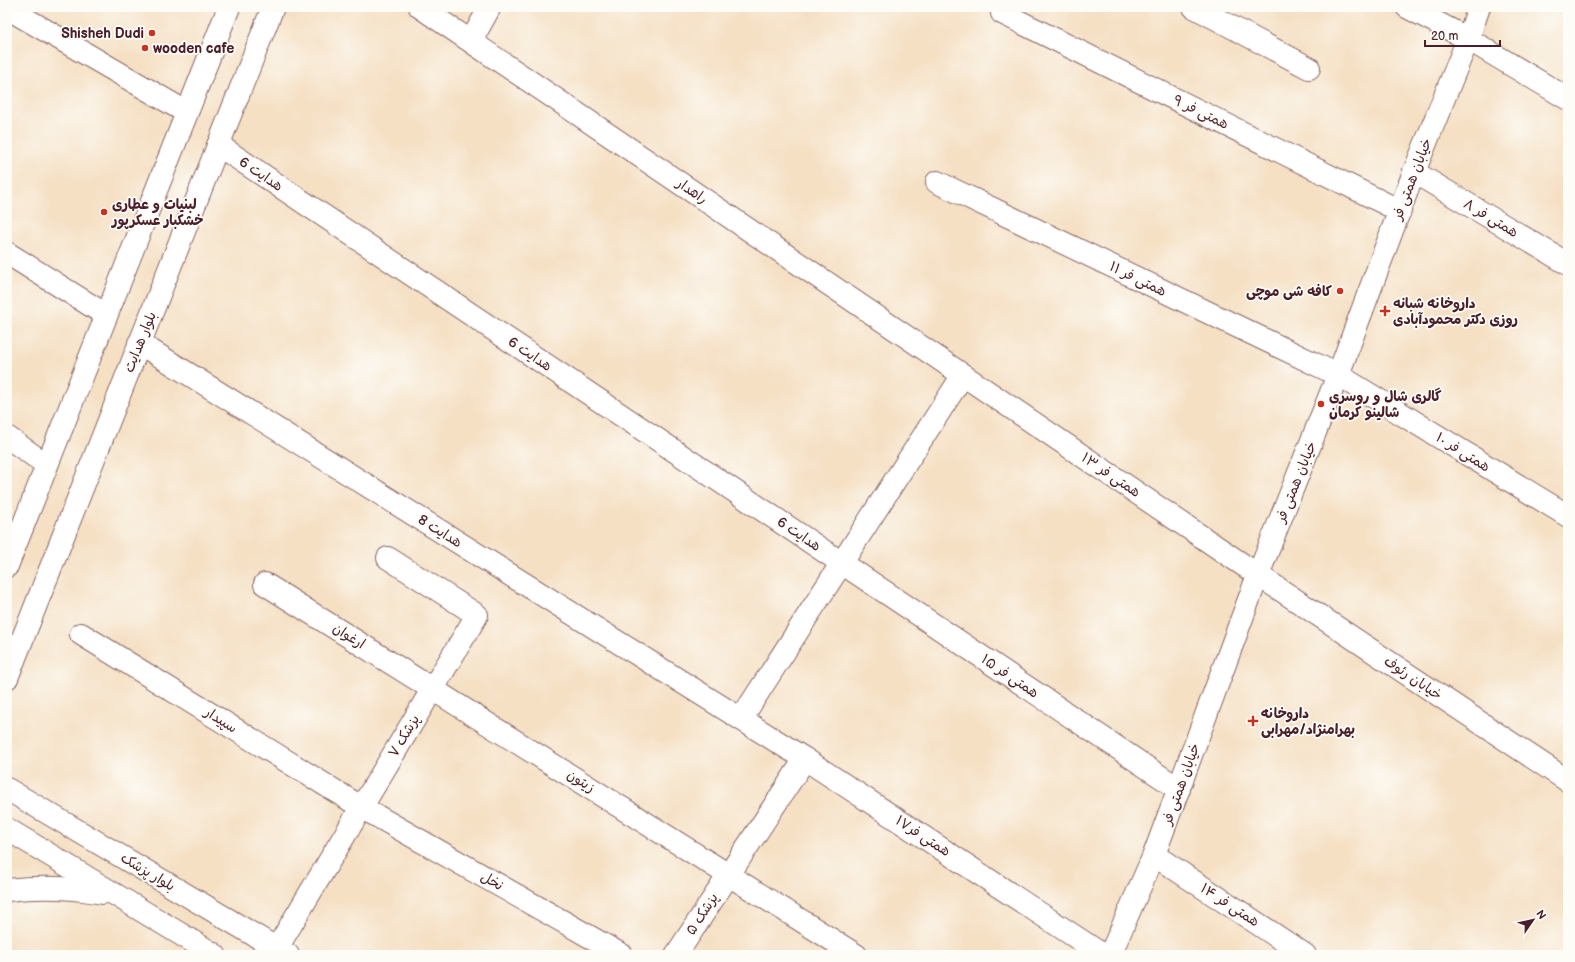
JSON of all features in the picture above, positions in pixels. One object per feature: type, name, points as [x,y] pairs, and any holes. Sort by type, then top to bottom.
[{"type":"street","points":[[8,562],[228,7]]},
{"type":"street","name":"بلوار هدایت","points":[[7,678],[273,7]]},
{"type":"street","name":"راهدار","points":[[420,7],[963,375]]},
{"type":"street","points":[[471,41],[490,7]]},
{"type":"street","points":[[1194,7],[1309,68]]},
{"type":"street","points":[[1407,7],[1468,39],[1568,99]]},
{"type":"street","name":"خیابان همتی فر","points":[[1110,955],[1154,856],[1258,575],[1338,375],[1414,172],[1468,39],[1479,7]]},
{"type":"street","points":[[7,8],[186,112]]},
{"type":"street","name":"همتی فر ۹","points":[[1002,13],[1400,211]]},
{"type":"street","name":"هدایت 6","points":[[218,145],[842,563]]},
{"type":"street","name":"همتی فر ۸","points":[[1414,172],[1568,264]]},
{"type":"street","name":"همتی فر ۱۱","points":[[937,182],[1338,375]]},
{"type":"street","points":[[7,253],[106,315]]},
{"type":"street","name":"هدایت 8","points":[[140,342],[741,719]]},
{"type":"street","points":[[741,719],[963,375]]},
{"type":"street","name":"همتی فر ۱۳","points":[[963,375],[1258,575]]},
{"type":"street","name":"همتی فر ۱۰","points":[[1338,375],[1568,516]]},
{"type":"street","points":[[7,437],[47,465]]},
{"type":"street","name":"پزشک ۷","points":[[282,952],[361,807],[477,615],[388,558]]},
{"type":"street","name":"همتی فر ۱۵","points":[[842,563],[1179,789]]},
{"type":"street","name":"خیابان رئوف","points":[[1258,575],[1568,781]]},
{"type":"street","name":"ارغوان","points":[[264,584],[433,688]]},
{"type":"street","name":"سپیدار","points":[[81,634],[361,807]]},
{"type":"street","name":"زیتون","points":[[433,688],[856,955]]},
{"type":"street","name":"همتی فر۱۷","points":[[741,719],[805,759],[1103,955]]},
{"type":"street","name":"پزشک ۵","points":[[676,955],[805,759]]},
{"type":"street","name":"بلوار پزشک","points":[[7,789],[282,952]]},
{"type":"street","name":"نخل","points":[[361,807],[622,955]]},
{"type":"street","points":[[7,829],[216,955]]},
{"type":"street","name":"همتی فر ۱۴","points":[[1154,856],[1305,955]]},
{"type":"street","points":[[7,890],[37,886],[74,888],[116,895]]},
{"type":"place","name":"Shisheh Dudi","points":[[152,33]]},
{"type":"place","name":"wooden cafe","points":[[145,48]]},
{"type":"place","name":"لبنیات و عطاری خشکبار عسکرپور","points":[[104,212]]},
{"type":"place","name":"کافه شی موچی","points":[[1340,291]]},
{"type":"place","name":"داروخانه‌ شبانه روزی دکتر محمودآبادی","points":[[1385,311]]},
{"type":"place","name":"گالری شال و روسری شالینو کرمان","points":[[1321,404]]},
{"type":"place","name":"داروخانه بهرامنژاد/مهرابی","points":[[1253,721]]}]
